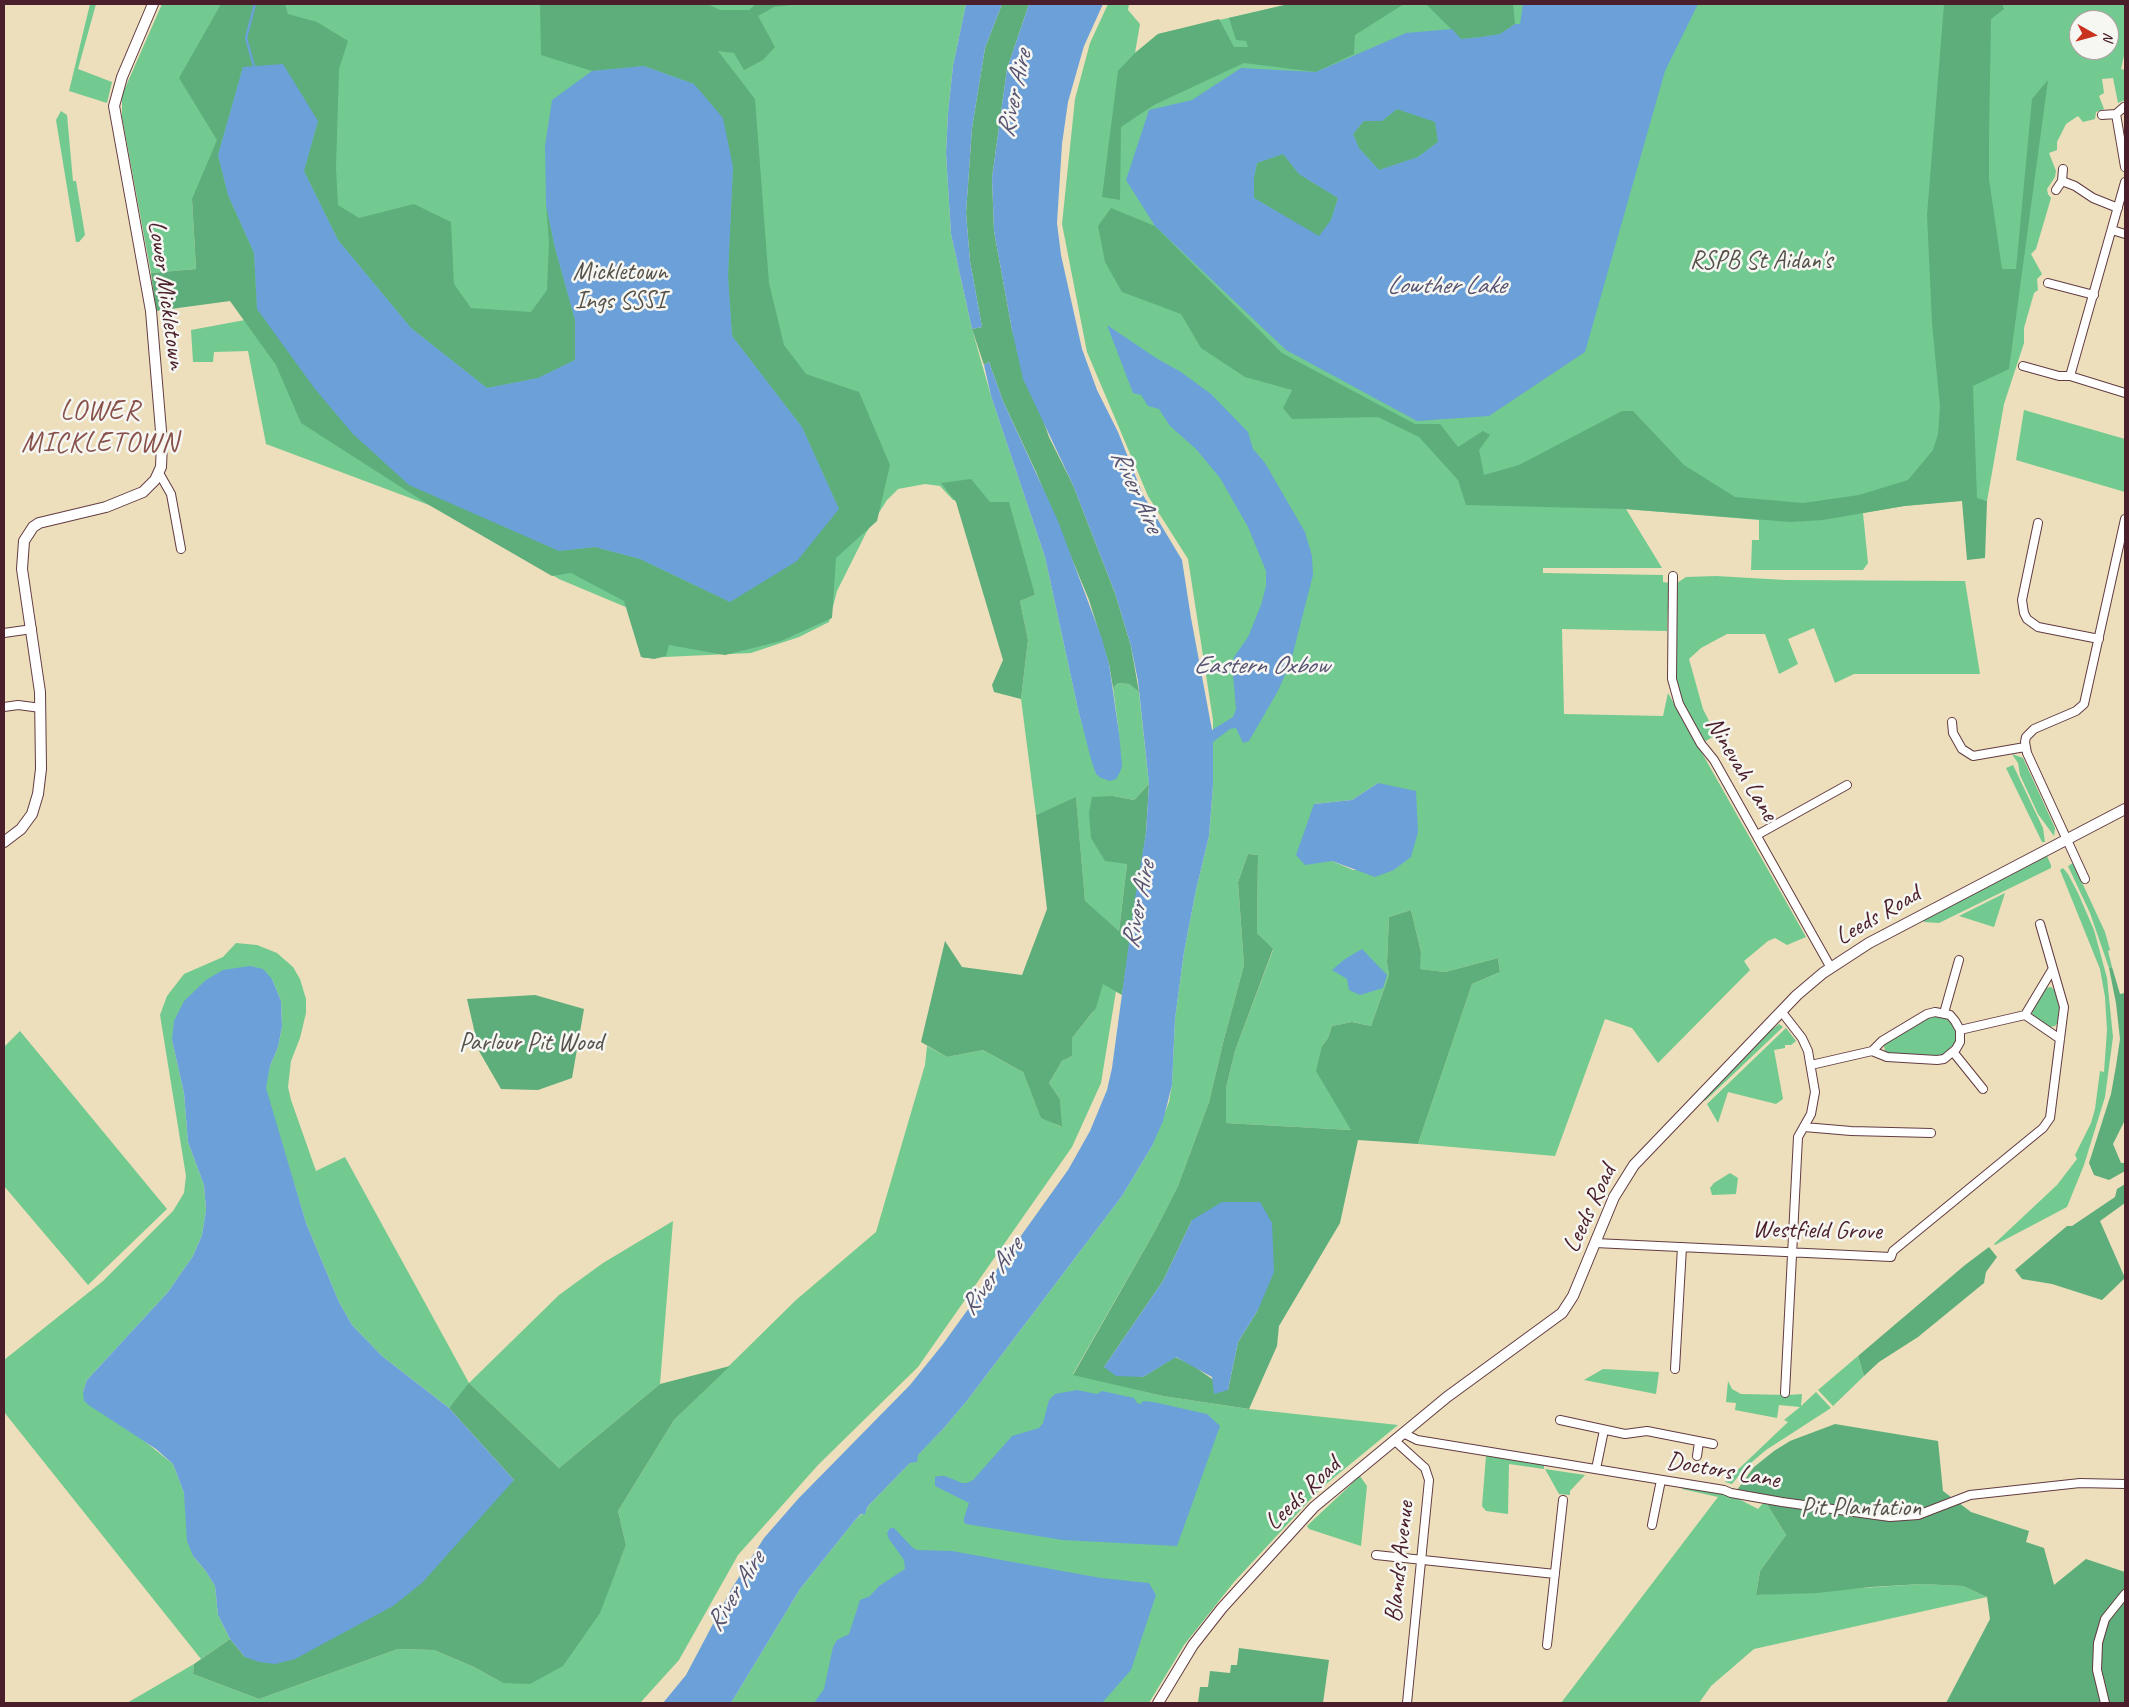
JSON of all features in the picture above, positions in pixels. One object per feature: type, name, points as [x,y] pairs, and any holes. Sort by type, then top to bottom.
[{"type":"street","name":"Lower Mickletown","points":[[153,4],[122,77],[114,106],[151,311],[162,443],[159,473]]},
{"type":"street","points":[[2102,115],[2116,114],[2124,107]]},
{"type":"street","points":[[2116,114],[2125,167]]},
{"type":"street","points":[[2056,190],[2062,181],[2063,169]]},
{"type":"street","points":[[2062,181],[2075,186],[2093,198],[2118,208]]},
{"type":"street","points":[[2070,376],[2125,182]]},
{"type":"street","points":[[2112,230],[2125,234]]},
{"type":"street","points":[[2048,283],[2094,295]]},
{"type":"street","points":[[2023,366],[2059,376],[2070,376],[2125,393]]},
{"type":"street","points":[[4,842],[27,823],[35,806],[41,769],[41,708],[22,562],[24,541],[33,527],[45,520],[106,507],[130,499],[149,487],[159,473],[171,494],[181,549]]},
{"type":"street","points":[[2085,879],[2025,747],[2026,737],[2030,732],[2076,711],[2084,704],[2125,519]]},
{"type":"street","points":[[2038,523],[2022,600],[2024,613],[2038,627],[2099,640]]},
{"type":"street","name":"Ninevah Lane","points":[[1673,576],[1672,679],[1674,692],[1701,744],[1714,760],[1830,968]]},
{"type":"street","points":[[4,633],[32,629]]},
{"type":"street","points":[[4,707],[18,704],[41,708]]},
{"type":"street","points":[[1952,722],[1953,733],[1962,749],[1974,756],[2025,747]]},
{"type":"street","points":[[1757,835],[1847,785]]},
{"type":"street","name":"Leeds Road","points":[[1158,1703],[1193,1645],[1222,1608],[1314,1507],[1447,1398],[1562,1313],[1573,1296],[1614,1197],[1634,1165],[1804,989],[1830,968],[1869,943],[2125,809]]},
{"type":"street","name":"Westfield Grove","points":[[1595,1243],[1891,1257],[1893,1251],[2043,1128],[2050,1118],[2064,1007],[2040,924]]},
{"type":"street","points":[[1944,1013],[1960,960]]},
{"type":"street","points":[[1960,1030],[2025,1015],[2052,970]]},
{"type":"street","points":[[1781,1011],[1802,1038],[1808,1051],[1815,1099],[1811,1114],[1798,1137],[1785,1393]]},
{"type":"street","points":[[1811,1065],[1872,1051],[1882,1041],[1927,1014],[1935,1012],[1944,1013],[1955,1020],[1960,1030],[1960,1042],[1954,1053],[1944,1059],[1887,1057],[1872,1051]]},
{"type":"street","points":[[2025,1015],[2060,1039]]},
{"type":"street","points":[[1954,1053],[1983,1089]]},
{"type":"street","points":[[1804,1127],[1931,1134]]},
{"type":"street","points":[[1675,1369],[1682,1247]]},
{"type":"street","points":[[1560,1420],[1625,1434],[1647,1432],[1713,1444]]},
{"type":"street","points":[[1596,1469],[1604,1430]]},
{"type":"street","name":"Doctors Lane","points":[[1403,1433],[1417,1440],[1782,1502],[1890,1517],[1918,1515],[1970,1495],[2080,1482],[2125,1484]]},
{"type":"street","name":"Blands Avenue","points":[[1394,1440],[1426,1468],[1429,1480],[1407,1703]]},
{"type":"street","points":[[1696,1456],[1699,1442]]},
{"type":"street","points":[[1652,1525],[1661,1480]]},
{"type":"street","points":[[1547,1645],[1562,1500]]},
{"type":"street","points":[[1376,1555],[1555,1574]]},
{"type":"street","points":[[2105,1703],[2097,1670],[2098,1644],[2106,1619],[2125,1594]]},
{"type":"green space","points":[[90,4],[96,4],[78,69],[112,82],[107,103],[69,91]]},
{"type":"green space","name":"Mickletown Ings SSSI","points":[[162,4],[966,4],[953,66],[948,113],[946,153],[951,234],[972,329],[991,396],[1045,557],[1078,709],[1096,774],[1120,772],[1119,733],[1113,688],[1118,683],[1129,684],[1139,692],[1149,784],[1134,800],[1113,796],[1127,864],[1119,931],[1085,902],[1076,798],[1036,815],[1021,699],[1028,640],[1020,601],[1035,595],[990,502],[976,492],[953,500],[940,486],[925,484],[898,489],[887,500],[866,533],[837,591],[829,622],[799,637],[751,653],[643,658],[628,608],[559,579],[445,511],[266,444],[248,351],[214,352],[213,362],[193,362],[191,330],[245,320],[192,199],[196,269],[151,273],[122,117],[122,95]]},
{"type":"green space","points":[[221,4],[285,4],[288,14],[317,22],[348,41],[339,69],[336,168],[338,205],[359,218],[414,204],[451,222],[454,284],[471,308],[531,312],[547,290],[549,242],[546,205],[555,248],[575,320],[575,360],[538,378],[487,388],[411,328],[338,240],[304,171],[318,121],[243,67],[218,155],[228,195],[254,253],[257,309],[559,551],[595,547],[640,559],[730,602],[839,509],[802,427],[732,336],[728,275],[733,167],[694,84],[644,66],[592,71],[541,55],[540,4],[708,4],[720,10],[749,10],[756,4],[797,4],[774,7],[758,16],[775,47],[763,60],[744,70],[734,53],[718,51],[755,99],[769,283],[784,345],[806,374],[859,392],[890,465],[877,521],[836,558],[832,618],[781,641],[725,655],[669,645],[666,656],[654,659],[641,657],[624,601],[571,573],[552,576],[429,505],[301,423],[276,365],[230,301],[156,311],[151,273],[196,269],[192,199],[217,140],[179,78]]},
{"type":"green space","points":[[797,4],[830,4],[829,5]]},
{"type":"green space","points":[[1002,4],[1029,4],[1007,69],[992,178],[994,231],[1012,330],[1049,437],[1073,485],[1115,593],[1131,646],[1139,692],[1129,684],[1118,683],[1113,688],[1109,664],[1089,600],[1036,472],[1003,401],[989,362],[984,365],[972,329],[982,327],[970,261],[966,213],[972,128],[985,48]]},
{"type":"green space","name":"RSPB St Aidan's","points":[[1108,4],[1129,4],[1128,10],[1140,24],[1135,53],[1158,34],[1289,4],[2124,4],[2125,51],[2121,69],[2125,70],[2125,100],[2118,103],[2113,78],[2102,79],[2104,93],[2099,96],[2104,109],[2096,112],[2095,119],[2083,122],[2078,116],[2066,124],[2057,142],[2057,150],[2049,153],[2056,171],[2055,177],[2047,189],[2051,198],[2036,249],[2031,254],[2042,274],[2037,279],[2038,290],[2034,293],[2024,328],[2024,343],[2004,404],[1987,501],[1977,499],[1904,506],[1863,513],[1868,563],[1863,570],[1751,570],[1752,540],[1759,540],[1759,520],[1626,509],[1662,568],[1543,568],[1543,573],[1663,575],[1663,582],[1669,583],[1667,631],[1562,629],[1564,714],[1663,716],[1668,693],[1806,937],[1787,945],[1775,938],[1768,941],[1744,961],[1750,970],[1658,1063],[1632,1028],[1605,1019],[1555,1156],[1418,1144],[1472,984],[1500,972],[1498,958],[1445,972],[1419,969],[1421,952],[1411,910],[1389,917],[1387,963],[1389,975],[1371,1026],[1352,1022],[1332,1026],[1328,1038],[1322,1046],[1351,1130],[1226,1123],[1226,1088],[1235,1051],[1273,950],[1257,933],[1258,855],[1248,854],[1238,882],[1244,965],[1209,1102],[1178,1186],[1156,1229],[1073,1374],[1163,1396],[1249,1409],[1398,1425],[1320,1489],[1234,1582],[1184,1645],[1149,1703],[731,1703],[800,1589],[856,1519],[867,1510],[868,1506],[943,1429],[966,1402],[1122,1196],[1152,1146],[1169,1102],[1172,1084],[1175,1019],[1184,952],[1209,836],[1213,785],[1213,720],[1188,559],[1148,496],[1087,352],[1062,224],[1075,99],[1090,43]],"holes":[[[1378,783],[1411,856],[1394,870],[1353,870],[1332,861],[1314,804],[1352,800]]]},
{"type":"green space","points":[[1289,4],[1404,4],[1355,35],[1354,54],[1316,72],[1244,63],[1154,105],[1121,127],[1120,200],[1102,197],[1118,71],[1135,53],[1158,34],[1219,19],[1234,47],[1248,47],[1246,41],[1236,40],[1229,18]]},
{"type":"green space","points":[[1426,4],[1513,4],[1515,24],[1500,34],[1461,39]]},
{"type":"green space","points":[[1944,4],[2002,4],[2004,9],[1991,19],[1989,139],[1989,179],[2002,269],[2016,269],[2032,99],[2048,80],[2009,369],[1973,386],[1977,498],[1987,501],[1985,558],[1967,560],[1962,501],[1904,506],[1823,520],[1791,522],[1625,509],[1466,505],[1458,480],[1419,437],[1378,417],[1292,419],[1283,408],[1292,390],[1245,377],[1201,348],[1181,314],[1122,292],[1105,262],[1098,226],[1111,208],[1155,226],[1282,353],[1415,424],[1440,424],[1458,447],[1483,431],[1490,435],[1479,450],[1484,475],[1519,465],[1622,411],[1633,411],[1684,465],[1735,497],[1803,503],[1859,495],[1908,480],[1933,450],[1938,434],[1940,407],[1932,323],[1927,215]]},
{"type":"green space","points":[[1397,109],[1436,122],[1438,142],[1418,157],[1379,170],[1359,148],[1353,134],[1364,121],[1382,121]]},
{"type":"green space","points":[[61,111],[67,115],[73,181],[76,181],[85,235],[79,242],[76,242],[56,120]]},
{"type":"green space","points":[[1283,154],[1299,174],[1338,198],[1331,220],[1319,237],[1254,198],[1254,178],[1257,163]]},
{"type":"green space","points":[[2024,410],[2125,439],[2125,492],[2016,460]]},
{"type":"green space","points":[[971,479],[990,502],[1009,502],[1035,595],[1020,601],[1028,640],[1021,699],[994,692],[992,685],[1003,660],[956,502],[941,483]]},
{"type":"green space","points":[[1716,576],[1785,580],[1965,581],[1980,674],[1854,674],[1835,683],[1814,628],[1788,639],[1798,664],[1779,674],[1765,634],[1727,634],[1701,648],[1689,659],[1703,709],[1716,735],[1704,742],[1685,710],[1674,677],[1677,583],[1686,577]]},
{"type":"green space","points":[[2012,754],[2023,758],[2055,828],[2054,836],[2038,814],[2020,775],[2018,763]]},
{"type":"green space","points":[[2013,765],[2043,828],[2045,842],[2042,842],[2006,768]]},
{"type":"green space","points":[[1149,784],[1146,833],[1122,995],[1103,984],[1096,1008],[1072,1038],[1072,1056],[1062,1061],[1049,1083],[1060,1099],[1062,1127],[1041,1118],[1023,1072],[983,1050],[947,1057],[921,1042],[945,941],[962,967],[1022,975],[1047,909],[1036,815],[1076,797],[1085,901],[1119,931],[1127,864],[1105,861],[1091,838],[1089,813],[1092,797],[1113,796],[1134,800]]},
{"type":"green space","points":[[1248,854],[1258,855],[1257,933],[1273,949],[1235,1051],[1226,1088],[1226,1123],[1351,1130],[1316,1071],[1322,1046],[1328,1038],[1332,1026],[1352,1022],[1371,1026],[1389,975],[1387,963],[1389,917],[1411,910],[1421,952],[1420,969],[1445,972],[1498,958],[1500,972],[1472,984],[1418,1144],[1358,1140],[1340,1223],[1279,1326],[1277,1346],[1249,1409],[1163,1396],[1073,1375],[1156,1229],[1178,1186],[1209,1102],[1244,965],[1238,882]],"holes":[[[1192,1220],[1258,1310],[1238,1342],[1228,1390],[1192,1365],[1175,1357],[1143,1377],[1104,1367],[1163,1281]]]},
{"type":"green space","points":[[2047,856],[2051,868],[1939,923],[1924,922],[1923,920]]},
{"type":"green space","points":[[2073,863],[2105,932],[2112,967],[2109,968],[2090,913],[2068,866]]},
{"type":"green space","points":[[2063,868],[2078,893],[2094,930],[2107,978],[2113,1037],[2105,1097],[2084,1165],[2067,1207],[1995,1245],[2057,1185],[2077,1159],[2075,1155],[2091,1123],[2095,1109],[2100,1071],[2104,1072],[2107,1030],[2105,997],[2100,969],[2060,870]]},
{"type":"green space","points":[[2005,893],[1994,927],[1959,916]]},
{"type":"green space","points":[[236,943],[257,945],[277,953],[293,967],[300,979],[306,999],[306,1013],[300,1038],[291,1061],[288,1087],[316,1171],[345,1157],[469,1383],[559,1295],[603,1263],[673,1221],[660,1384],[559,1468],[470,1384],[449,1408],[382,1356],[352,1325],[339,1302],[306,1223],[265,1088],[270,1066],[278,1047],[282,1027],[281,1001],[272,979],[172,1040],[184,1093],[188,1142],[204,1185],[206,1210],[202,1235],[193,1256],[168,1292],[87,1380],[83,1392],[173,1464],[184,1493],[193,1556],[215,1586],[218,1615],[230,1639],[201,1659],[4,1412],[4,1360],[103,1281],[173,1211],[184,1193],[186,1176],[160,1015],[167,996],[184,974],[223,957]]},
{"type":"green space","points":[[2112,967],[2120,994],[2125,993],[2125,1120],[2113,1144],[2121,1163],[2125,1163],[2125,1171],[2109,1180],[2094,1175],[2089,1163],[2111,1094],[2120,1039],[2116,1003],[2109,968]]},
{"type":"green space","points":[[1103,983],[1116,991],[1101,1083],[1072,1147],[918,1367],[818,1465],[738,1555],[679,1660],[640,1703],[127,1703],[194,1664],[193,1674],[259,1699],[398,1649],[434,1650],[474,1667],[503,1683],[615,1573],[626,1545],[618,1511],[674,1420],[796,1300],[876,1232],[925,1065],[927,1046],[947,1057],[983,1050],[1023,1072],[1041,1117],[1061,1127],[1060,1099],[1049,1083],[1062,1061],[1072,1056],[1072,1038],[1093,1012]]},
{"type":"green space","points":[[2051,987],[2056,991],[2060,1007],[2059,1021],[2055,1026],[2050,1027],[2034,1017],[2032,1009],[2045,988]]},
{"type":"green space","name":"Parlour Pit Wood","points":[[535,995],[584,1009],[572,1078],[538,1090],[501,1089],[479,1051],[467,999]]},
{"type":"green space","points":[[1928,1016],[1947,1017],[1956,1027],[1957,1040],[1954,1046],[1944,1055],[1888,1053],[1885,1051],[1884,1046],[1886,1043]]},
{"type":"green space","points":[[1779,1024],[1783,1027],[1705,1101],[1704,1099]]},
{"type":"green space","points":[[1786,1028],[1796,1041],[1791,1045],[1785,1045],[1785,1048],[1774,1050],[1783,1099],[1776,1104],[1728,1092],[1718,1123],[1707,1104]]},
{"type":"green space","points":[[20,1031],[167,1209],[88,1285],[4,1186],[4,1047]]},
{"type":"green space","points":[[1730,1173],[1738,1178],[1736,1194],[1712,1195],[1710,1188],[1714,1183]]},
{"type":"green space","points":[[2125,1184],[2125,1203],[2100,1221],[2125,1278],[2102,1300],[2052,1284],[2022,1279],[2015,1270],[2067,1226],[2072,1226],[2115,1197],[2117,1189]]},
{"type":"green space","points":[[1989,1247],[1997,1257],[1986,1272],[1984,1283],[1918,1337],[1879,1362],[1864,1376],[1858,1356],[1965,1265]]},
{"type":"green space","points":[[1858,1356],[1864,1376],[1833,1406],[1818,1390]]},
{"type":"green space","points":[[730,1366],[674,1420],[618,1511],[626,1545],[600,1613],[563,1666],[530,1684],[503,1683],[474,1667],[434,1650],[398,1649],[259,1699],[193,1674],[194,1664],[230,1639],[245,1657],[514,1480],[449,1408],[469,1383],[559,1468],[660,1384]]},
{"type":"green space","points":[[1603,1369],[1659,1372],[1656,1394],[1584,1380]]},
{"type":"green space","points":[[1728,1381],[1732,1389],[1741,1394],[1802,1394],[1801,1406],[1816,1392],[1831,1408],[1766,1450],[1746,1467],[1732,1484],[1725,1482],[1788,1422],[1784,1420],[1800,1407],[1779,1405],[1777,1418],[1735,1410],[1736,1403],[1726,1402]]},
{"type":"green space","name":"Pit Plantation","points":[[1835,1424],[1938,1441],[1943,1491],[1971,1512],[2029,1531],[2026,1542],[2044,1548],[2054,1585],[2086,1559],[2125,1572],[2125,1703],[1946,1703],[1990,1619],[1987,1597],[1963,1586],[1922,1584],[1817,1593],[1756,1595],[1760,1571],[1786,1535],[1765,1501],[1770,1497],[1737,1490],[1754,1467],[1774,1451],[1790,1441]]},
{"type":"green space","points":[[1486,1456],[1544,1465],[1544,1469],[1509,1464],[1508,1514],[1486,1511],[1482,1506]]},
{"type":"green space","points":[[1545,1469],[1585,1475],[1570,1491],[1570,1495],[1559,1494]]},
{"type":"green space","points":[[1360,1476],[1367,1486],[1361,1546],[1309,1529],[1307,1526]]},
{"type":"green space","points":[[1684,1486],[1731,1495],[1758,1509],[1765,1501],[1786,1535],[1760,1571],[1756,1595],[1922,1584],[1963,1586],[1987,1597],[1754,1649],[1711,1686],[1699,1703],[1561,1703],[1718,1497],[1682,1489]]},
{"type":"green space","points":[[1239,1648],[1329,1660],[1323,1703],[1198,1703],[1200,1687],[1208,1687],[1210,1671],[1230,1673],[1231,1665],[1237,1665]]},
{"type":"water","points":[[966,4],[1002,4],[985,48],[972,128],[966,213],[970,261],[982,327],[972,329],[951,234],[946,153],[953,66]]},
{"type":"water","points":[[1029,4],[1103,4],[1084,46],[1068,102],[1062,144],[1057,223],[1061,255],[1082,349],[1097,390],[1118,432],[1143,495],[1182,560],[1212,730],[1233,717],[1236,709],[1233,675],[1234,657],[1248,637],[1261,605],[1266,586],[1266,571],[1248,527],[1220,478],[1196,449],[1170,426],[1159,409],[1148,406],[1141,395],[1133,393],[1107,325],[1156,358],[1181,372],[1211,394],[1248,432],[1253,449],[1265,463],[1305,532],[1312,556],[1313,575],[1291,661],[1278,691],[1249,741],[1243,743],[1236,728],[1230,729],[1213,742],[1213,785],[1209,836],[1184,952],[1175,1019],[1172,1085],[1163,1121],[1152,1146],[1122,1196],[966,1402],[918,1455],[917,1462],[910,1463],[868,1506],[865,1514],[861,1514],[856,1519],[800,1589],[731,1703],[663,1703],[686,1675],[732,1588],[764,1538],[798,1499],[910,1385],[943,1344],[1068,1170],[1090,1131],[1107,1090],[1112,1068],[1135,898],[1146,833],[1149,784],[1138,681],[1131,646],[1115,593],[1073,485],[1023,379],[994,231],[992,178],[1007,69]]},
{"type":"water","name":"Lowther Lake","points":[[1523,4],[1698,4],[1665,71],[1585,352],[1489,416],[1417,421],[1286,350],[1155,226],[1126,180],[1149,110],[1192,100],[1241,68],[1316,72],[1406,33],[1452,29],[1461,39],[1500,34],[1515,24],[1520,24]],"holes":[[[1397,109],[1435,122],[1438,142],[1418,157],[1379,170],[1359,148],[1353,134],[1364,121],[1382,121]],[[1283,154],[1299,174],[1338,198],[1331,220],[1319,236],[1254,198],[1254,178],[1257,163]]]},
{"type":"water","points":[[283,64],[318,121],[304,171],[338,240],[411,328],[487,388],[538,378],[575,360],[575,320],[555,248],[546,205],[545,146],[552,100],[592,71],[644,66],[694,84],[723,118],[733,167],[728,275],[732,336],[802,427],[839,509],[797,561],[730,602],[640,559],[595,547],[559,551],[409,485],[353,434],[315,389],[257,309],[254,253],[228,195],[218,155],[243,67]]},
{"type":"water","points":[[989,362],[1003,401],[1058,521],[1102,639],[1109,664],[1122,766],[1116,779],[1110,781],[1096,774],[1092,763],[1078,709],[1045,557],[991,396],[984,365]]},
{"type":"water","points":[[1378,783],[1416,791],[1418,832],[1411,857],[1394,870],[1375,877],[1332,861],[1305,865],[1296,855],[1314,804],[1352,800]]},
{"type":"water","points":[[1362,949],[1387,975],[1383,988],[1360,995],[1349,990],[1347,979],[1332,970],[1345,959]]},
{"type":"water","points":[[250,966],[263,969],[272,979],[281,1001],[282,1027],[278,1047],[270,1066],[266,1088],[306,1223],[339,1302],[352,1325],[382,1356],[449,1408],[514,1480],[422,1583],[393,1606],[295,1659],[275,1664],[259,1662],[245,1657],[230,1639],[218,1615],[215,1586],[193,1556],[187,1541],[184,1493],[173,1464],[156,1449],[90,1406],[84,1401],[83,1392],[87,1380],[168,1292],[193,1256],[202,1235],[206,1210],[204,1185],[188,1142],[184,1093],[172,1040],[174,1021],[184,1001],[206,980],[223,970]]},
{"type":"water","points":[[1222,1202],[1260,1202],[1272,1223],[1274,1272],[1258,1310],[1238,1342],[1228,1390],[1214,1394],[1212,1377],[1176,1357],[1143,1377],[1116,1376],[1104,1367],[1163,1281],[1192,1220]]},
{"type":"water","points":[[1077,1390],[1097,1394],[1102,1391],[1134,1398],[1137,1403],[1141,1404],[1143,1401],[1153,1402],[1207,1414],[1220,1426],[1177,1546],[1062,1540],[966,1524],[964,1518],[969,1503],[935,1486],[935,1477],[939,1476],[945,1476],[962,1483],[973,1480],[1012,1436],[1039,1428],[1043,1423],[1049,1400],[1055,1394]]},
{"type":"water","points":[[890,1528],[894,1528],[913,1548],[918,1550],[952,1551],[1101,1578],[1149,1583],[1156,1595],[1131,1670],[1102,1703],[814,1703],[824,1689],[833,1647],[837,1640],[849,1634],[860,1600],[870,1596],[879,1586],[905,1569],[904,1560],[889,1539],[887,1533]]},
{"type":"waterway","points":[[254,66],[246,38],[255,4]]},
{"type":"district","name":"LOWER MICKLETOWN","points":[[100,428]]},
{"type":"water label","name":"River Aire","points":[[1015,94]]},
{"type":"water label","name":"River Aire","points":[[1136,491]]},
{"type":"water label","name":"Eastern Oxbow","points":[[1261,666]]},
{"type":"water label","name":"River Aire","points":[[1139,905]]},
{"type":"water label","name":"River Aire","points":[[992,1277]]},
{"type":"water label","name":"River Aire","points":[[736,1592]]}]
